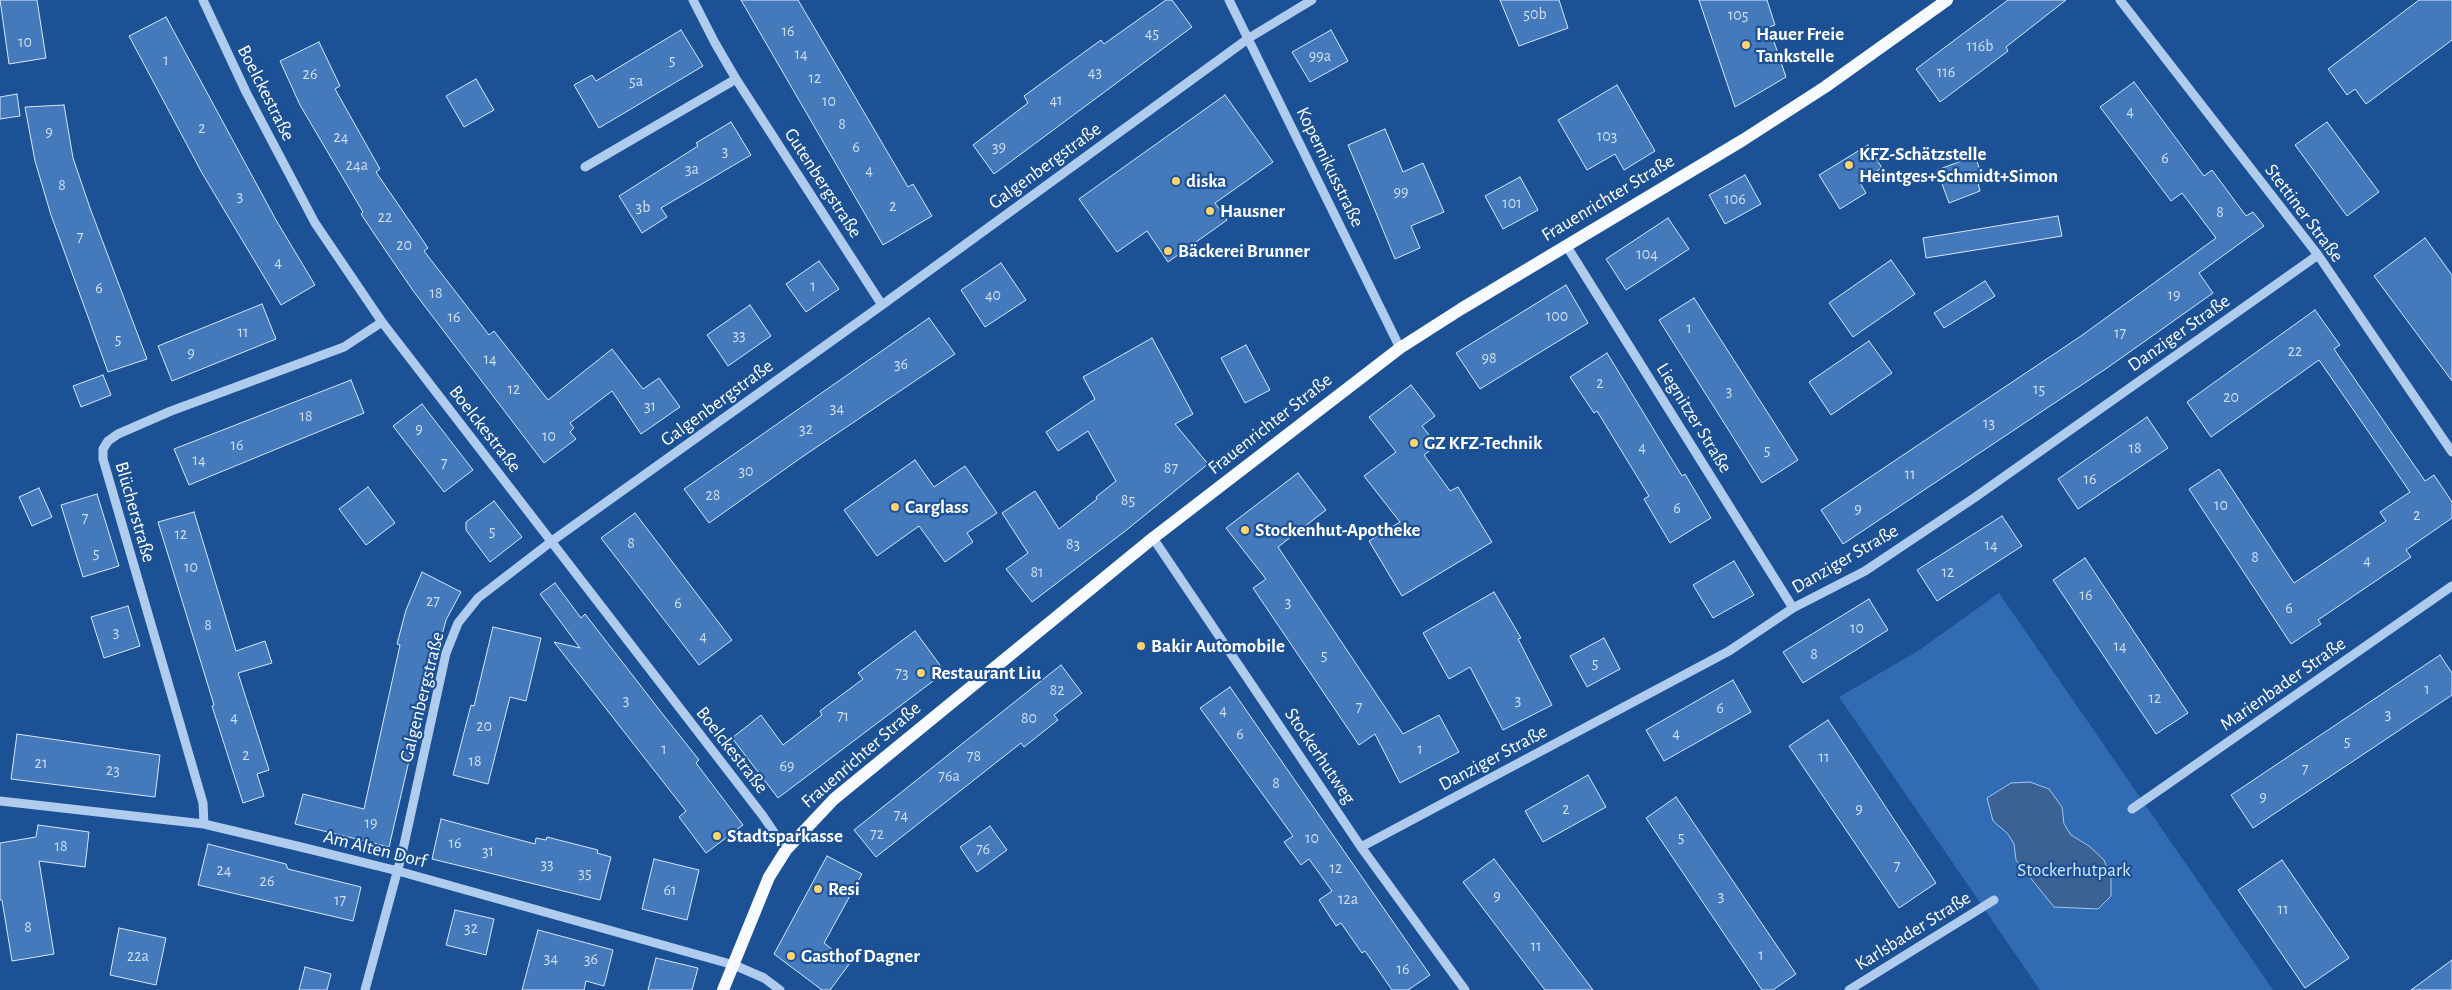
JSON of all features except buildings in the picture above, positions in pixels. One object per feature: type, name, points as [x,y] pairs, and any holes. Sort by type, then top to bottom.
[{"type":"main road","name":"Frauenrichter Straße","points":[[723,990],[769,877],[786,850],[834,799],[1153,538],[1400,348],[1566,245],[1743,140],[1825,87],[1947,0]]},
{"type":"street","name":"Boelckestraße","points":[[203,0],[246,92],[315,223],[382,322],[552,541],[673,702],[767,821],[786,850]]},
{"type":"street","name":"Gutenbergstraße","points":[[693,0],[714,43],[736,79],[882,305]]},
{"type":"street","name":"Kopernikusstraße","points":[[1228,0],[1249,38],[1400,348]]},
{"type":"street","name":"Galgenbergstraße","points":[[365,990],[398,871],[446,654],[458,623],[478,598],[552,541],[882,305],[1249,38],[1312,0]]},
{"type":"street","name":"Stettiner Straße","points":[[2120,0],[2318,256],[2452,452]]},
{"type":"street","points":[[585,167],[736,79]]},
{"type":"street","name":"Liegnitzer Straße","points":[[1566,245],[1794,608]]},
{"type":"street","name":"Danziger Straße","points":[[1361,847],[1729,651],[1794,608],[1866,571],[2318,256]]},
{"type":"street","name":"Blücherstraße","points":[[204,824],[203,803],[103,459],[103,449],[108,441],[118,434],[171,411],[344,347],[382,322]]},
{"type":"street","name":"Stockerhutweg","points":[[1153,538],[1361,847],[1465,990]]},
{"type":"street","name":"Marienbader Straße","points":[[2132,809],[2452,586]]},
{"type":"street","name":"Am Alten Dorf","points":[[0,801],[204,824],[398,871],[734,965],[764,978],[780,990]]},
{"type":"street","name":"Karlsbader Straße","points":[[1849,990],[1994,900]]},
{"type":"green space","name":"Stockerhutpark","points":[[1999,593],[2273,990],[2040,990],[1839,697],[1918,651]]},
{"type":"shaded area","points":[[2030,782],[2049,789],[2062,807],[2064,824],[2071,835],[2089,846],[2104,860],[2111,879],[2111,896],[2098,909],[2054,907],[2016,860],[2014,844],[2008,834],[1993,821],[1987,798],[2011,783]]},
{"type":"place","name":"Hauer Freie Tankstelle","points":[[1746,45]]},
{"type":"place","name":"KFZ-Schätzstelle Heintges+Schmidt+Simon","points":[[1849,165]]},
{"type":"place","name":"diska","points":[[1176,181]]},
{"type":"place","name":"Hausner","points":[[1210,211]]},
{"type":"place","name":"Bäckerei Brunner","points":[[1168,251]]},
{"type":"place","name":"GZ KFZ-Technik","points":[[1414,443]]},
{"type":"place","name":"Carglass","points":[[895,507]]},
{"type":"place","name":"Stockenhut-Apotheke","points":[[1245,530]]},
{"type":"place","name":"Bakir Automobile","points":[[1141,646]]},
{"type":"place","name":"Restaurant Liu","points":[[921,673]]},
{"type":"place","name":"Stadtsparkasse","points":[[717,836]]},
{"type":"place","name":"Resi","points":[[818,889]]},
{"type":"place","name":"Gasthof Dagner","points":[[791,956]]}]
